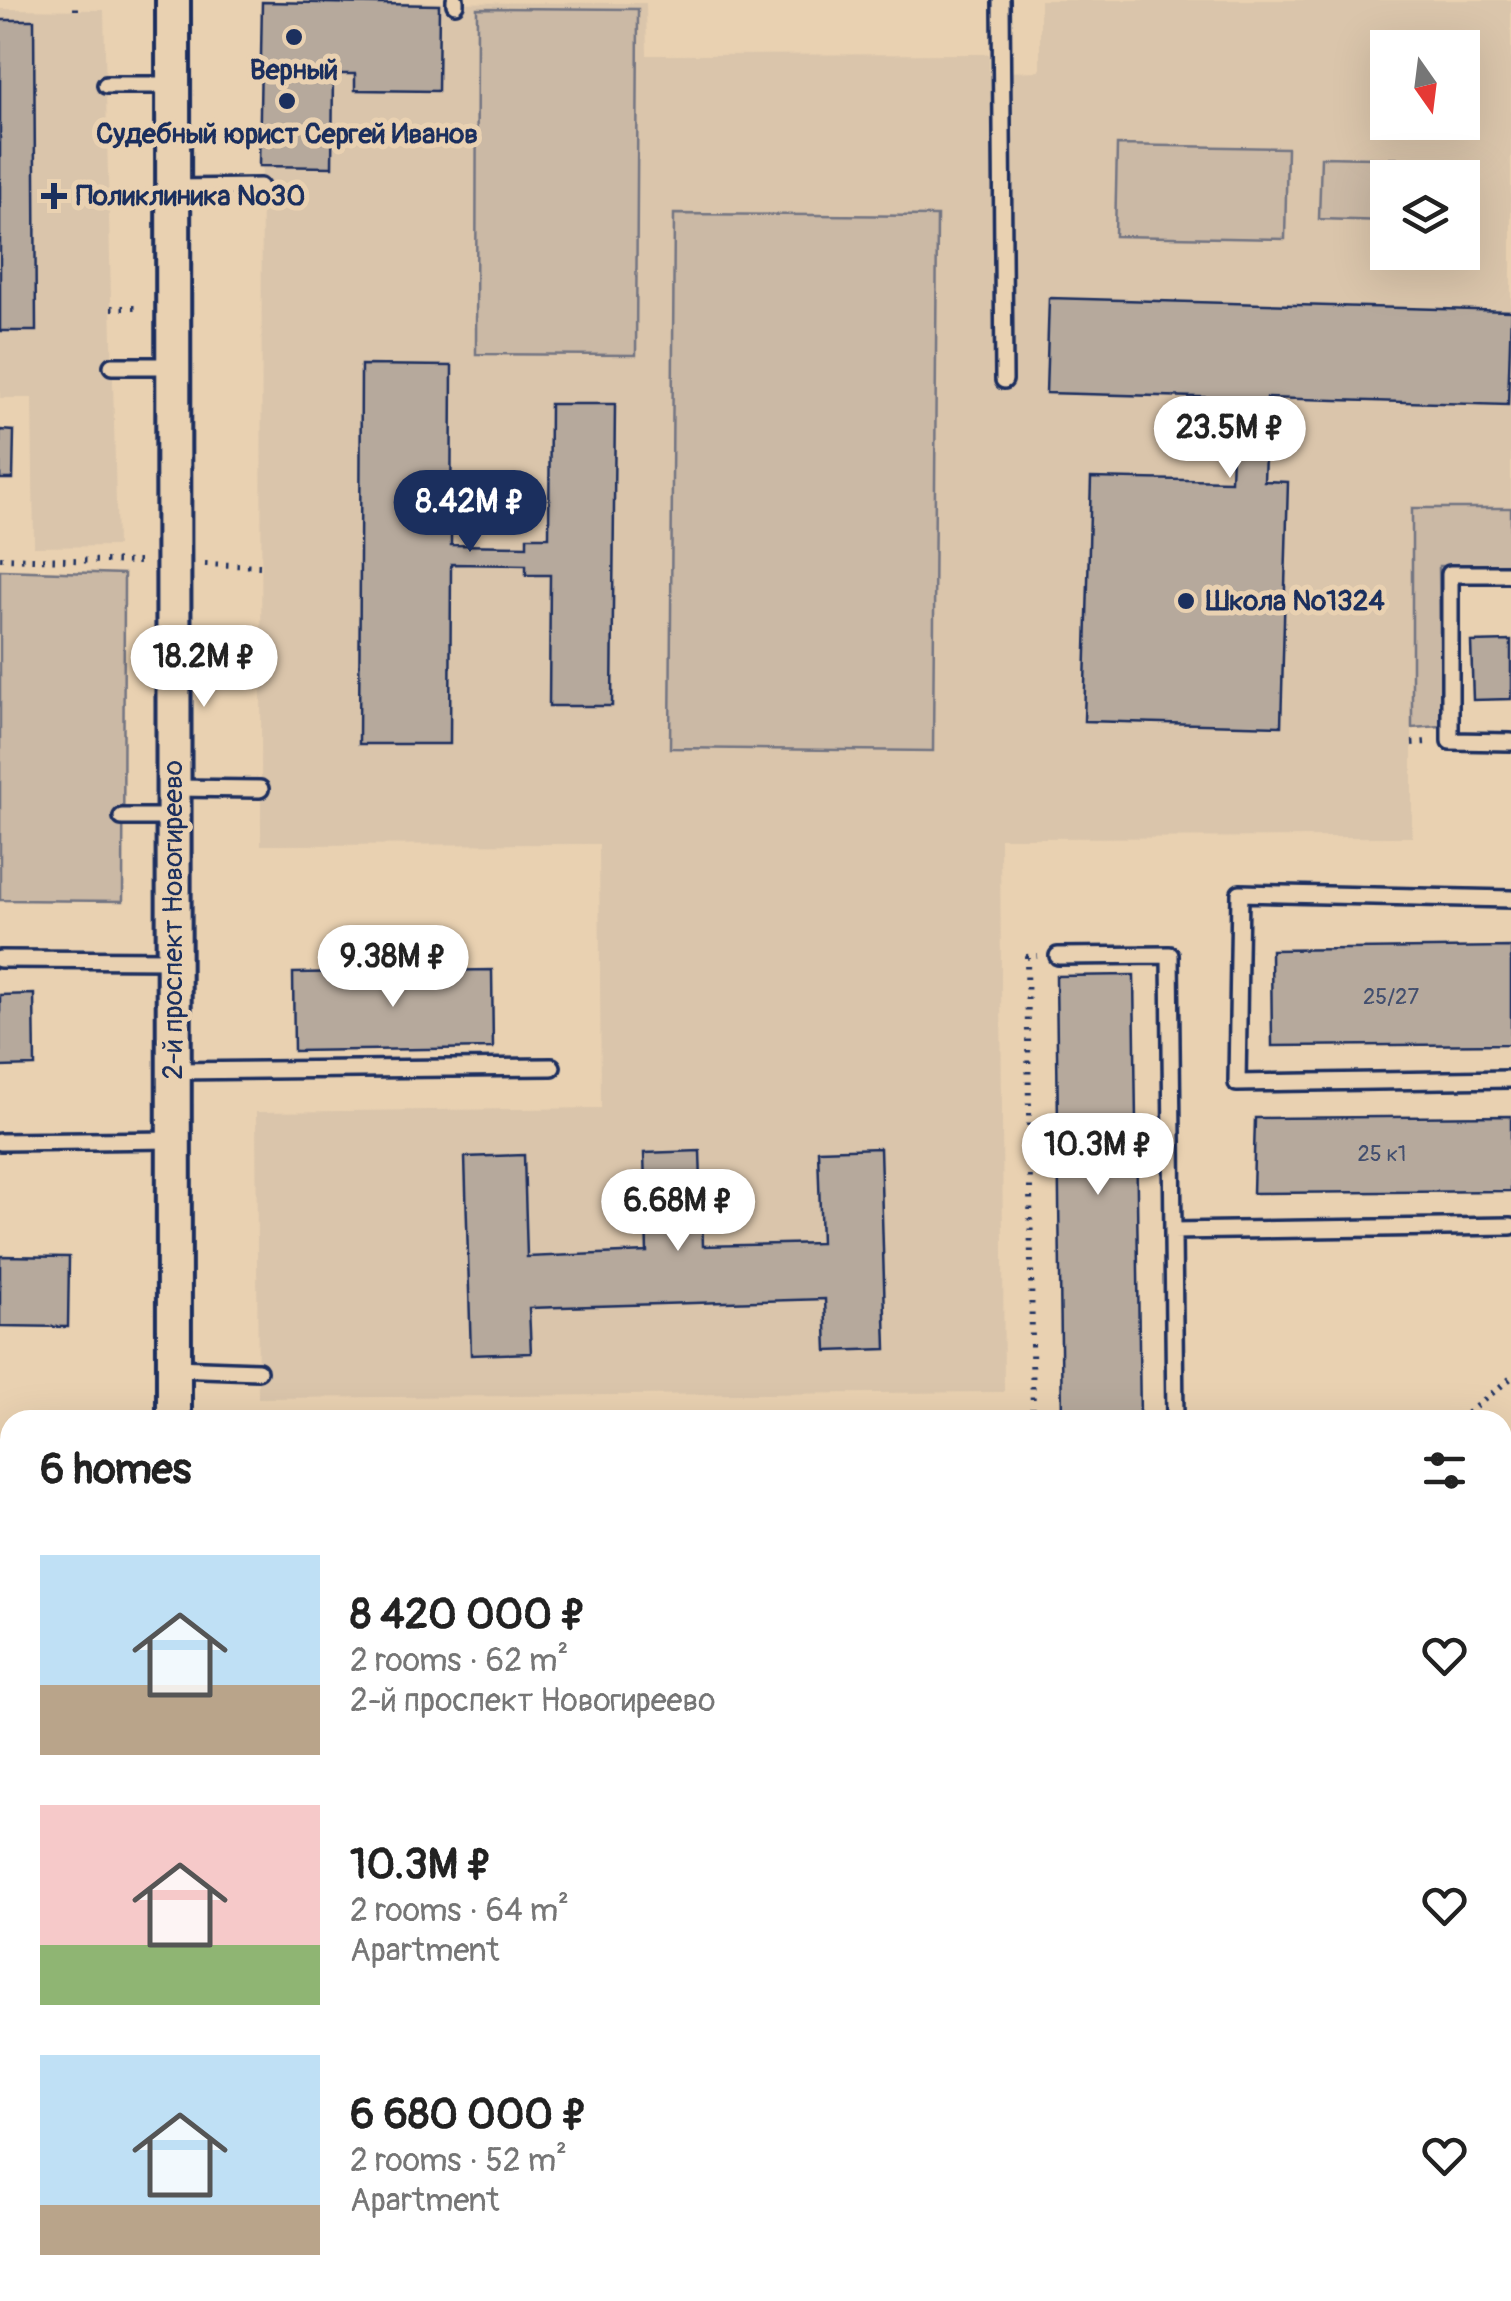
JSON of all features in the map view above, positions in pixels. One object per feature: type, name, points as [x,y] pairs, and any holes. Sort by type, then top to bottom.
[{"type":"street","name":"2-й проспект Новогиреево","points":[[173,0],[174,1410]]},
{"type":"lane","points":[[1001,0],[1004,380]]},
{"type":"lane","points":[[106,84],[173,85]]},
{"type":"lane","points":[[173,188],[260,188]]},
{"type":"lane","points":[[112,366],[173,366]]},
{"type":"lane","points":[[1511,574],[1450,574],[1450,741],[1511,742]]},
{"type":"lane","points":[[122,817],[173,803],[260,788]]},
{"type":"lane","points":[[1511,899],[1240,893],[1238,1083],[1511,1079]]},
{"type":"lane","points":[[1058,956],[1170,955],[1176,1410]]},
{"type":"lane","points":[[0,959],[173,960]]},
{"type":"lane","points":[[174,1071],[552,1067]]},
{"type":"lane","points":[[0,1142],[173,1140]]},
{"type":"lane","points":[[1174,1232],[1511,1226]]},
{"type":"lane","points":[[174,1368],[258,1370]]},
{"type":"path","points":[[76,0],[76,10]]},
{"type":"path","points":[[111,308],[148,308]]},
{"type":"path","points":[[0,558],[150,562]]},
{"type":"path","points":[[194,564],[260,566]]},
{"type":"path","points":[[1033,1410],[1027,956],[1058,956]]},
{"type":"path","points":[[1471,1410],[1511,1378]]},
{"type":"shaded area","points":[[1040,0],[1511,0],[1511,508],[1412,509],[1412,837],[1000,838],[1004,1392],[258,1398],[256,1112],[601,1108],[599,844],[261,845],[262,2],[646,3],[647,55],[989,54],[989,71],[1040,71]]},
{"type":"shaded area","points":[[477,8],[638,9],[636,355],[476,354]]},
{"type":"shaded area","name":"Поликлиника №30","points":[[0,9],[104,10],[117,546],[34,547],[32,398],[0,398]]},
{"type":"shaded area","points":[[1117,145],[1287,148],[1285,239],[1115,236]]},
{"type":"shaded area","points":[[1321,157],[1426,159],[1370,160],[1370,220],[1319,219]]},
{"type":"shaded area","points":[[674,214],[937,216],[933,751],[670,748]]},
{"type":"shaded area","points":[[1412,508],[1511,508],[1511,566],[1439,566],[1441,726],[1412,728]]},
{"type":"shaded area","points":[[0,570],[124,574],[123,901],[0,900]]},
{"type":"building","points":[[262,2],[439,5],[438,91],[355,90],[355,74],[333,74],[332,167],[259,166]]},
{"type":"building","points":[[0,20],[34,20],[36,331],[0,331]]},
{"type":"building","name":"Школа №1324","points":[[1049,298],[1511,311],[1508,405],[1267,398],[1264,481],[1288,482],[1281,726],[1084,721],[1091,478],[1231,481],[1234,398],[1046,393]]},
{"type":"building","points":[[361,365],[452,366],[451,545],[527,546],[527,537],[549,537],[550,404],[615,404],[612,706],[549,706],[550,575],[526,575],[526,565],[451,564],[450,744],[359,744]]},
{"type":"building","points":[[0,430],[14,431],[13,479],[0,479]]},
{"type":"building","points":[[1511,641],[1511,699],[1473,700],[1471,642]]},
{"type":"building","points":[[1511,947],[1511,1044],[1272,1046],[1271,950]]},
{"type":"building","points":[[492,970],[493,1048],[294,1051],[293,973]]},
{"type":"building","points":[[1134,975],[1140,1410],[1062,1410],[1056,976]]},
{"type":"building","points":[[34,994],[35,1066],[0,1067],[0,995]]},
{"type":"building","points":[[1511,1116],[1511,1191],[1253,1193],[1255,1118]]},
{"type":"building","points":[[880,1148],[886,1349],[827,1351],[825,1299],[529,1308],[531,1353],[471,1355],[465,1157],[524,1155],[527,1257],[647,1252],[644,1153],[700,1151],[703,1246],[821,1243],[818,1150]]},
{"type":"building","points":[[0,1256],[69,1257],[68,1327],[0,1326]]},
{"type":"place","name":"Верный","points":[[294,37]]},
{"type":"place","name":"Судебный юрист Сергей Иванов","points":[[287,101]]},
{"type":"place","name":"Поликлиника №30","points":[[54,196]]},
{"type":"place","name":"Школа №1324","points":[[1186,601]]}]
